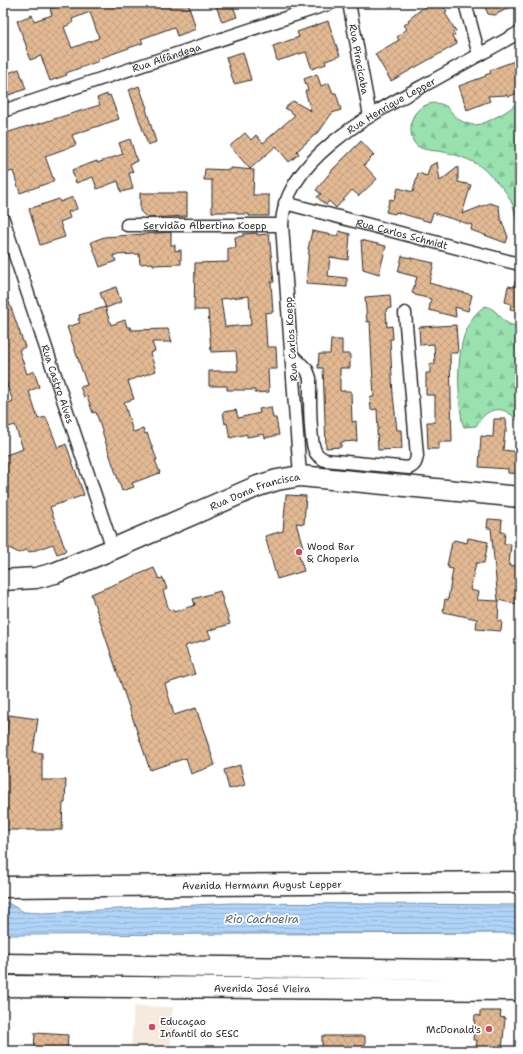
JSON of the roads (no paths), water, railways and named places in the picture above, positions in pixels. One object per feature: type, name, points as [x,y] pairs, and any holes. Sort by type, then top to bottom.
[{"type":"main road","name":"Rua Dona Francisca","points":[[3,580],[36,578],[55,573],[258,486],[277,480],[300,476],[520,497]]},
{"type":"main road","name":"Avenida Hermann August Lepper","points":[[3,887],[520,882]]},
{"type":"main road","name":"Avenida José Vieira","points":[[3,964],[520,971]]},
{"type":"main road","name":"Avenida José Vieira","points":[[3,986],[520,990]]},
{"type":"street","name":"Rua Alfândega","points":[[3,111],[330,3]]},
{"type":"street","name":"Rua Piracicaba","points":[[349,3],[370,116]]},
{"type":"street","points":[[465,3],[479,55]]},
{"type":"street","name":"Rua Henrique Lepper","points":[[285,203],[300,176],[327,148],[347,132],[370,116],[520,32]]},
{"type":"street","name":"Rua Carlos Koepp","points":[[285,203],[282,215],[282,224],[300,476]]},
{"type":"street","name":"Rua Carlos Schmidt","points":[[285,203],[519,264]]},
{"type":"street","name":"Rua Castro Alves","points":[[3,219],[113,549]]},
{"type":"street","name":"Servidão Albertina Koepp","points":[[127,224],[282,224]]},
{"type":"street","points":[[292,355],[307,370],[310,378],[312,440],[315,451],[319,457],[324,460],[409,468],[414,465],[417,456],[405,313]]},
{"type":"water","name":"Rio Cachoeira","points":[[3,902],[6,902],[24,912],[42,913],[232,903],[520,905],[520,933],[3,935]]},
{"type":"place","name":"Wood Bar & Choperia","points":[[299,552]]},
{"type":"place","name":"Educaçao Infantil do SESC","points":[[152,1027]]},
{"type":"place","name":"McDonald's","points":[[489,1029]]}]
